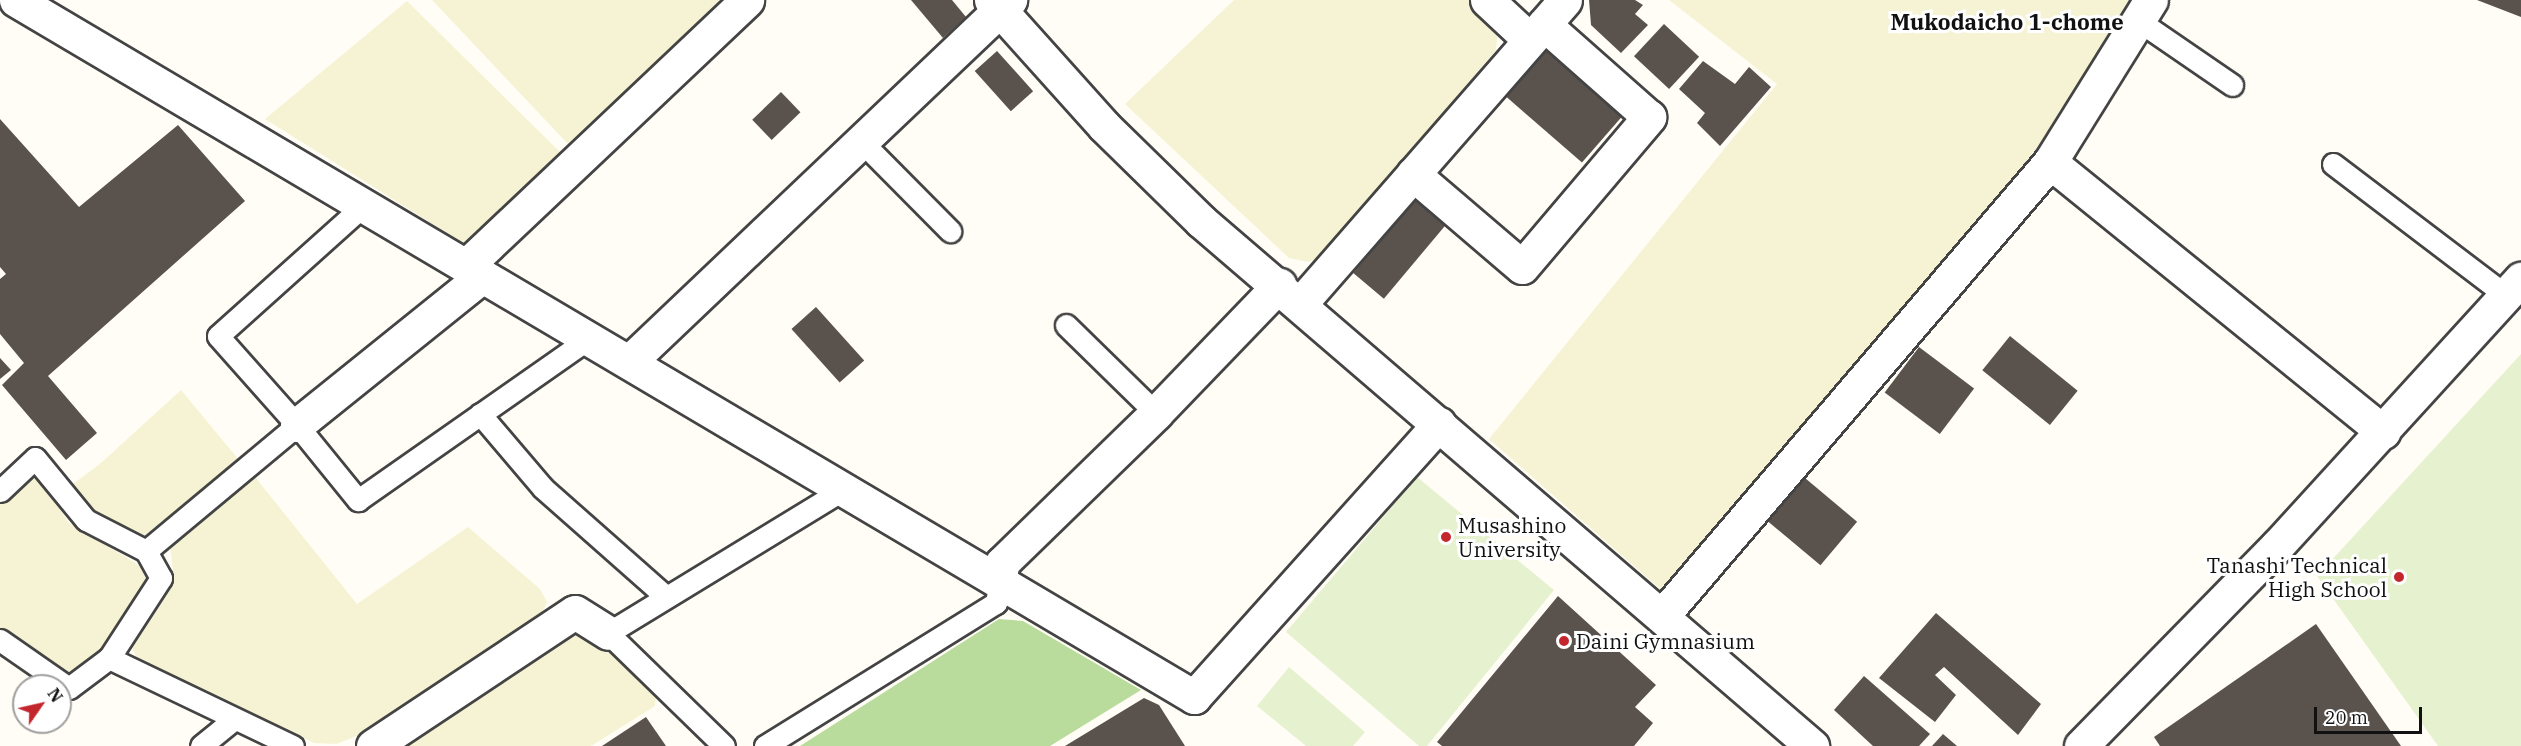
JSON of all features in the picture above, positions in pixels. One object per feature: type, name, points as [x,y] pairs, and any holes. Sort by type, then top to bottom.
[{"type":"street","points":[[16,0],[1000,580],[1194,697],[1439,424]]},
{"type":"street","points":[[297,424],[474,271],[747,0]]},
{"type":"street","points":[[1413,174],[1522,267],[1650,117],[1537,32],[1487,0]]},
{"type":"street","points":[[1000,580],[1002,563],[1156,413],[1289,295],[1413,174],[1565,0]]},
{"type":"street","points":[[629,362],[861,141],[1000,3],[1104,126],[1201,221],[1812,746]]},
{"type":"street","points":[[1662,616],[2050,162],[2145,10]]},
{"type":"street","points":[[2050,162],[2383,432]]},
{"type":"street","points":[[2081,746],[2277,546],[2514,288]]},
{"type":"street","points":[[373,746],[575,612],[608,633]]},
{"type":"lane","points":[[2145,10],[2232,84]]},
{"type":"lane","points":[[861,141],[950,231]]},
{"type":"lane","points":[[2332,164],[2514,288]]},
{"type":"lane","points":[[364,205],[218,336],[297,424],[358,500],[589,338]]},
{"type":"lane","points":[[1066,325],[1156,413]]},
{"type":"lane","points":[[480,414],[543,488],[665,596]]},
{"type":"lane","points":[[146,551],[297,424]]},
{"type":"lane","points":[[0,491],[35,458],[86,520],[146,551],[161,578],[109,658],[69,688],[0,640]]},
{"type":"lane","points":[[724,746],[608,633],[665,596],[844,489]]},
{"type":"lane","points":[[765,746],[996,603],[1000,580]]},
{"type":"lane","points":[[109,658],[233,720],[293,746]]},
{"type":"lane","points":[[201,746],[233,720]]},
{"type":"shaded area","points":[[432,0],[722,0],[568,144]]},
{"type":"shaded area","points":[[1234,0],[1472,0],[1498,29],[1496,50],[1322,256],[1308,262],[1289,258],[1125,104]]},
{"type":"shaded area","points":[[1669,0],[2130,0],[2084,80],[1989,215],[1667,595],[1489,439],[1777,84]]},
{"type":"shaded area","points":[[407,1],[561,153],[463,243],[265,119]]},
{"type":"shaded area","points":[[181,390],[239,460],[146,534],[136,537],[90,511],[73,484],[101,463]]},
{"type":"shaded area","points":[[34,471],[69,523],[142,567],[149,583],[104,647],[83,668],[68,673],[0,628],[0,502]]},
{"type":"shaded area","points":[[255,477],[357,604],[468,527],[540,589],[547,602],[541,616],[367,732],[336,744],[314,743],[137,659],[131,645],[174,581],[170,545]]},
{"type":"shaded area","points":[[568,626],[600,643],[656,694],[655,706],[591,746],[387,746]]},
{"type":"green space","points":[[2521,354],[2521,746],[2438,746],[2317,576]]},
{"type":"green space","points":[[1417,477],[1554,590],[1427,746],[1419,746],[1286,632]]},
{"type":"green space","points":[[999,619],[1023,621],[1141,690],[1050,746],[800,746]]},
{"type":"green space","points":[[1289,667],[1365,732],[1353,746],[1306,746],[1257,706]]},
{"type":"building","points":[[911,0],[952,0],[966,17],[943,38]]},
{"type":"building","points":[[1589,0],[1635,0],[1643,5],[1635,14],[1648,25],[1621,53],[1591,25]]},
{"type":"building","points":[[2477,0],[2521,0],[2521,17]]},
{"type":"building","points":[[1664,24],[1699,57],[1669,89],[1634,56]]},
{"type":"building","points":[[1542,47],[1622,117],[1582,163],[1502,93]]},
{"type":"building","points":[[997,51],[1033,91],[1011,111],[975,71]]},
{"type":"building","points":[[1703,61],[1735,84],[1749,67],[1771,87],[1720,146],[1697,123],[1705,113],[1679,89]]},
{"type":"building","points":[[781,92],[800,112],[772,140],[752,120]]},
{"type":"building","points":[[0,119],[79,207],[178,125],[245,201],[48,376],[97,433],[66,460],[2,385],[24,363],[0,334],[0,279],[6,274],[0,267]]},
{"type":"building","points":[[1422,191],[1453,217],[1384,299],[1353,273]]},
{"type":"building","points":[[816,307],[864,361],[840,383],[791,329]]},
{"type":"building","points":[[2010,336],[2078,391],[2050,425],[1982,370]]},
{"type":"building","points":[[1919,347],[1974,389],[1940,434],[1885,393]]},
{"type":"building","points":[[0,358],[11,370],[0,379]]},
{"type":"building","points":[[1805,478],[1857,522],[1820,565],[1768,522]]},
{"type":"building","name":"Daini Gymnasium","points":[[1558,596],[1656,685],[1635,707],[1653,723],[1634,746],[1442,746],[1437,742]]},
{"type":"building","points":[[1936,613],[2041,704],[2018,735],[1944,667],[1935,675],[1956,695],[1935,722],[1879,678]]},
{"type":"building","points":[[2316,624],[2401,746],[2160,746],[2154,737]]},
{"type":"building","points":[[1864,676],[1930,734],[1919,746],[1873,746],[1834,710]]},
{"type":"building","points":[[1144,698],[1159,705],[1185,746],[1065,746]]},
{"type":"building","points":[[646,717],[666,746],[602,746]]},
{"type":"building","points":[[1943,734],[1957,746],[1932,746]]},
{"type":"place","name":"Musashino University","points":[[1446,537]]},
{"type":"place","name":"Tanashi Technical High School","points":[[2399,577]]},
{"type":"place","name":"Daini Gymnasium","points":[[1564,641]]},
{"type":"district","name":"Mukodaicho 1-chome","points":[[2007,22]]}]
